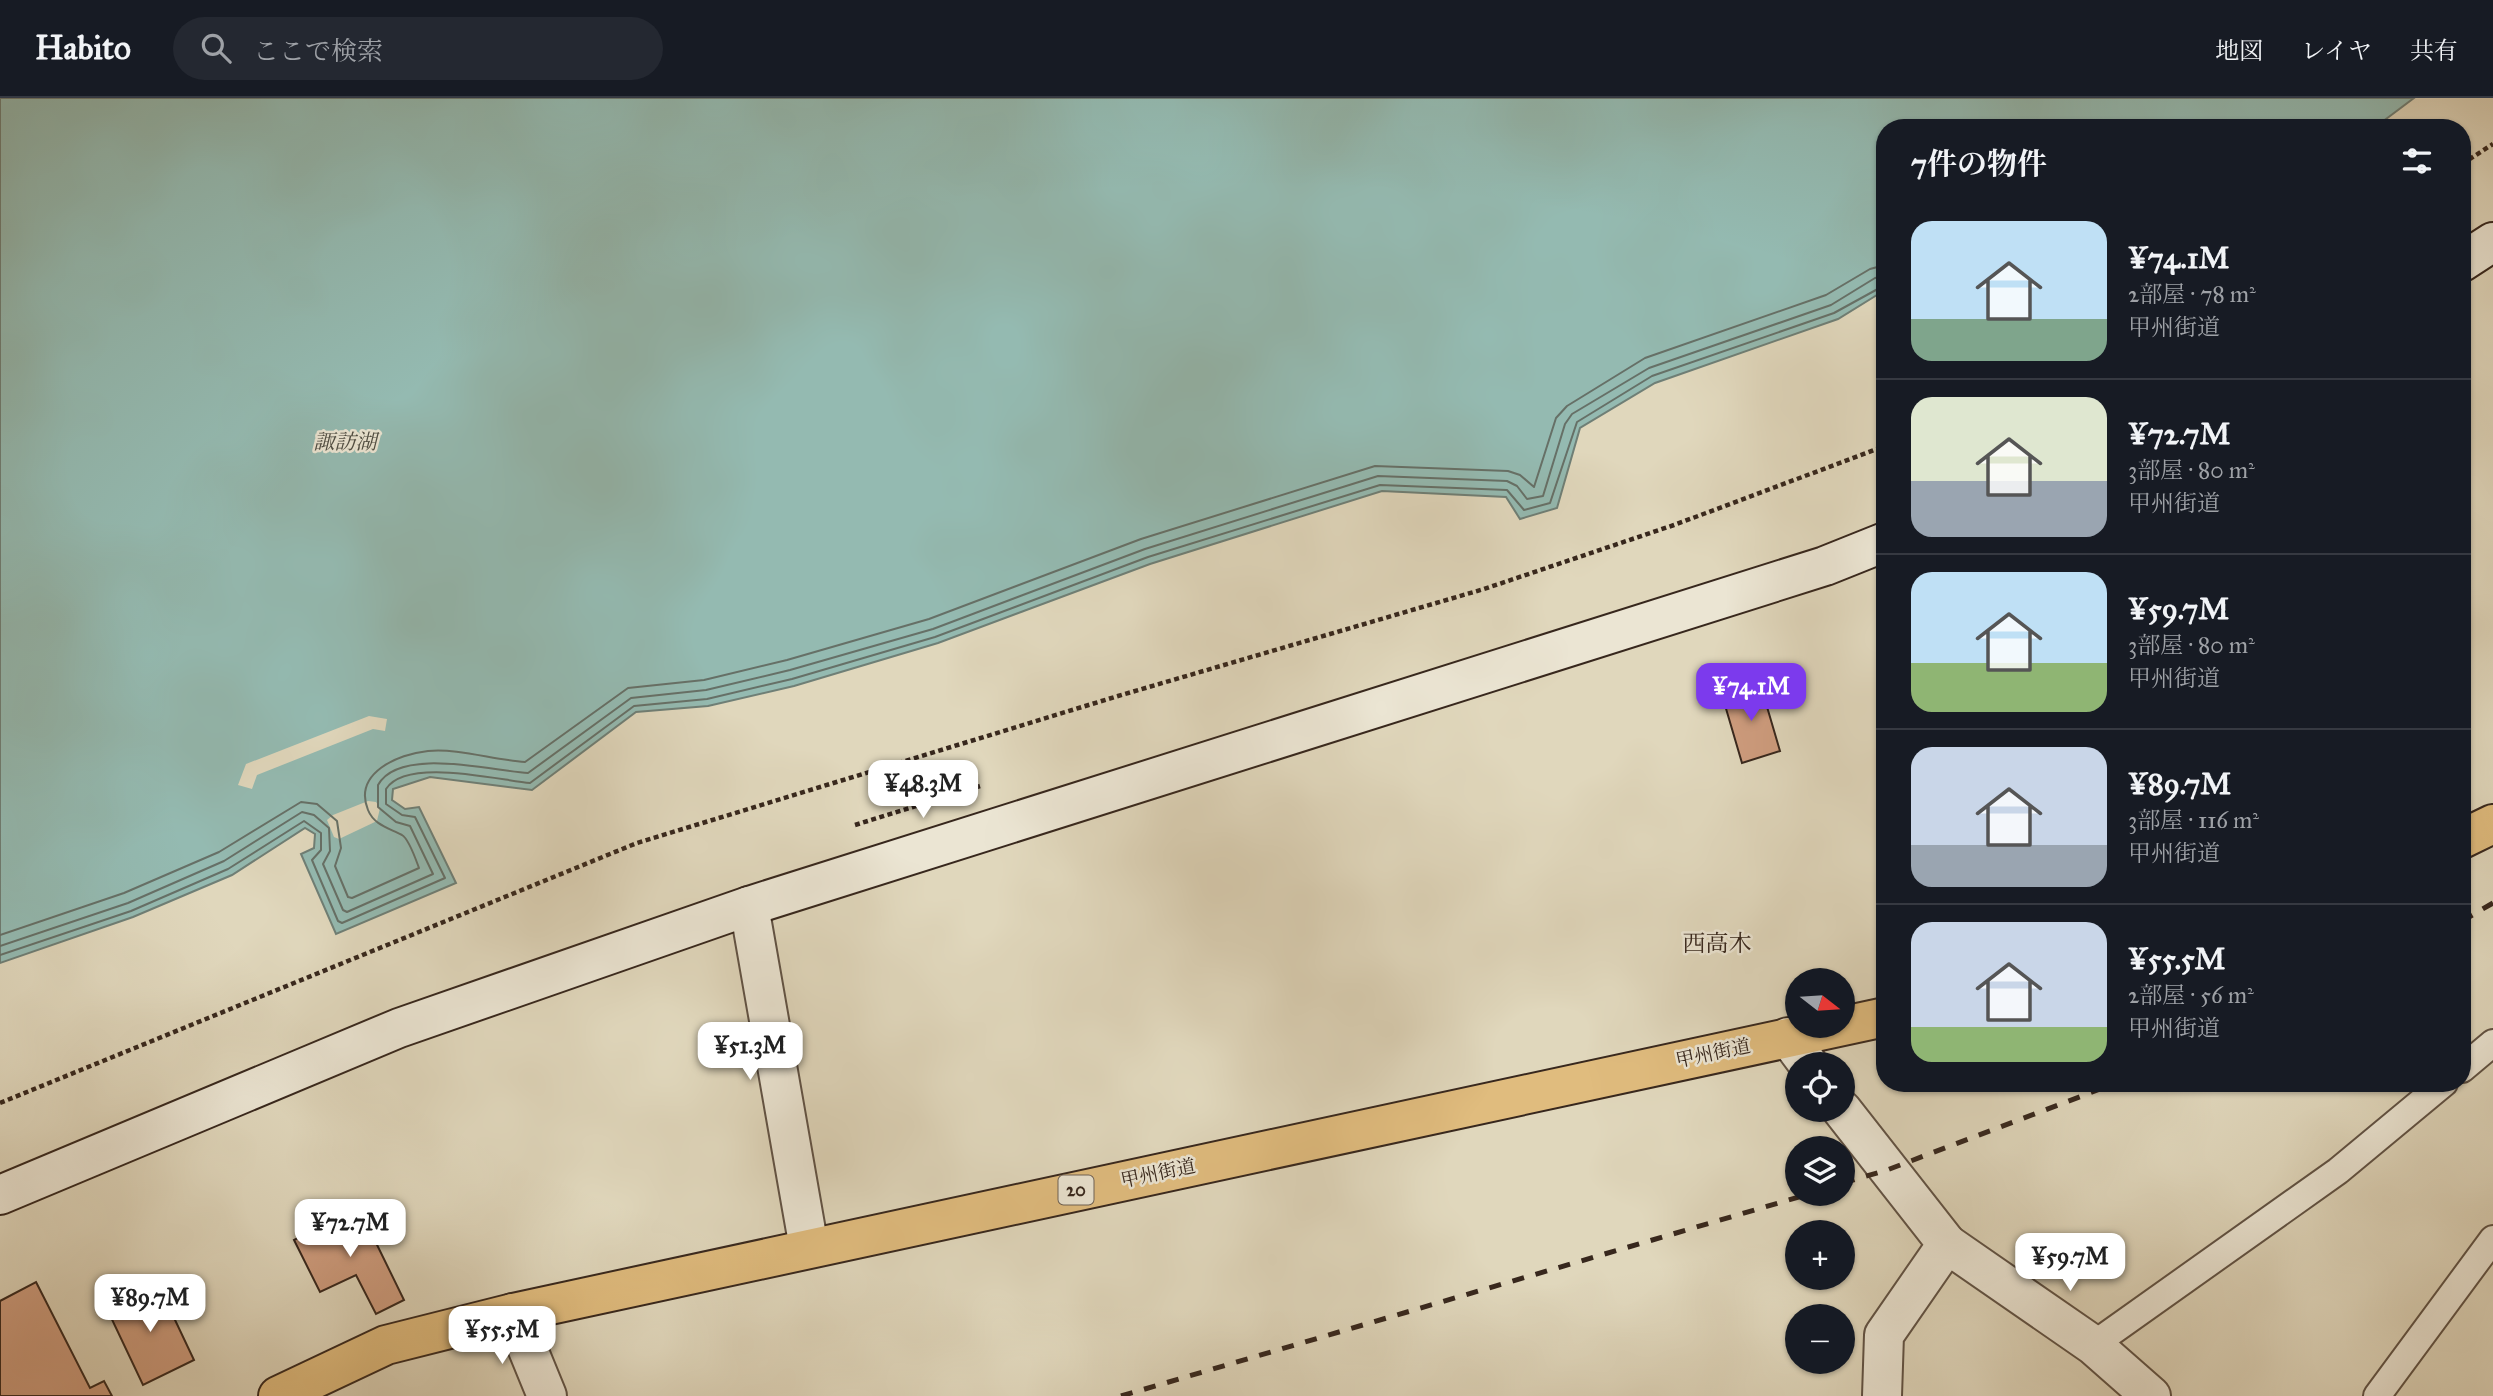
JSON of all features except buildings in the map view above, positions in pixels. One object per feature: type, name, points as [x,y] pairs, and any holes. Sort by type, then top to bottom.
[{"type":"highway","points":[[2471,835],[2493,824]]},
{"type":"highway","name":"甲州街道","points":[[278,1396],[386,1345],[513,1313],[809,1248],[1798,1050],[1876,1020]]},
{"type":"street","points":[[2471,256],[2493,242]]},
{"type":"street","points":[[0,1195],[399,1028],[749,906],[1812,570],[1876,545]]},
{"type":"street","points":[[749,906],[809,1248]]},
{"type":"street","points":[[1851,1122],[1947,1244],[2093,1345],[2151,1396]]},
{"type":"street","points":[[1882,1396],[1884,1335],[1947,1244]]},
{"type":"street","points":[[513,1313],[547,1396]]},
{"type":"lane","points":[[2471,1061],[2493,1043]]},
{"type":"lane","points":[[2093,1345],[2338,1171],[2433,1092]]},
{"type":"lane","points":[[2377,1396],[2493,1240]]},
{"type":"path","points":[[2471,158],[2493,144]]},
{"type":"path","points":[[0,1103],[637,843],[1118,696],[1484,589],[1674,525],[1876,449]]},
{"type":"water","name":"諏訪湖","points":[[0,98],[2414,98],[2386,119],[1876,119],[1876,296],[1838,319],[1655,383],[1580,428],[1557,508],[1520,519],[1506,497],[1382,491],[1150,564],[938,643],[794,686],[708,706],[636,712],[532,790],[430,777],[393,789],[392,800],[405,809],[419,807],[456,883],[336,934],[301,854],[314,848],[315,834],[305,828],[232,875],[133,917],[0,963]]},
{"type":"pier","points":[[369,716],[387,719],[385,731],[373,729],[257,775],[252,789],[238,785],[246,764]]},
{"type":"pier","points":[[368,801],[376,802],[380,808],[377,821],[339,839],[334,837],[327,820]]},
{"type":"railway","points":[[2471,916],[2493,903]]},
{"type":"railway","points":[[1855,1179],[1887,1170],[2092,1092]]},
{"type":"railway","points":[[1121,1396],[1785,1201]]},
{"type":"district","name":"西高木","points":[[1717,943]]}]
